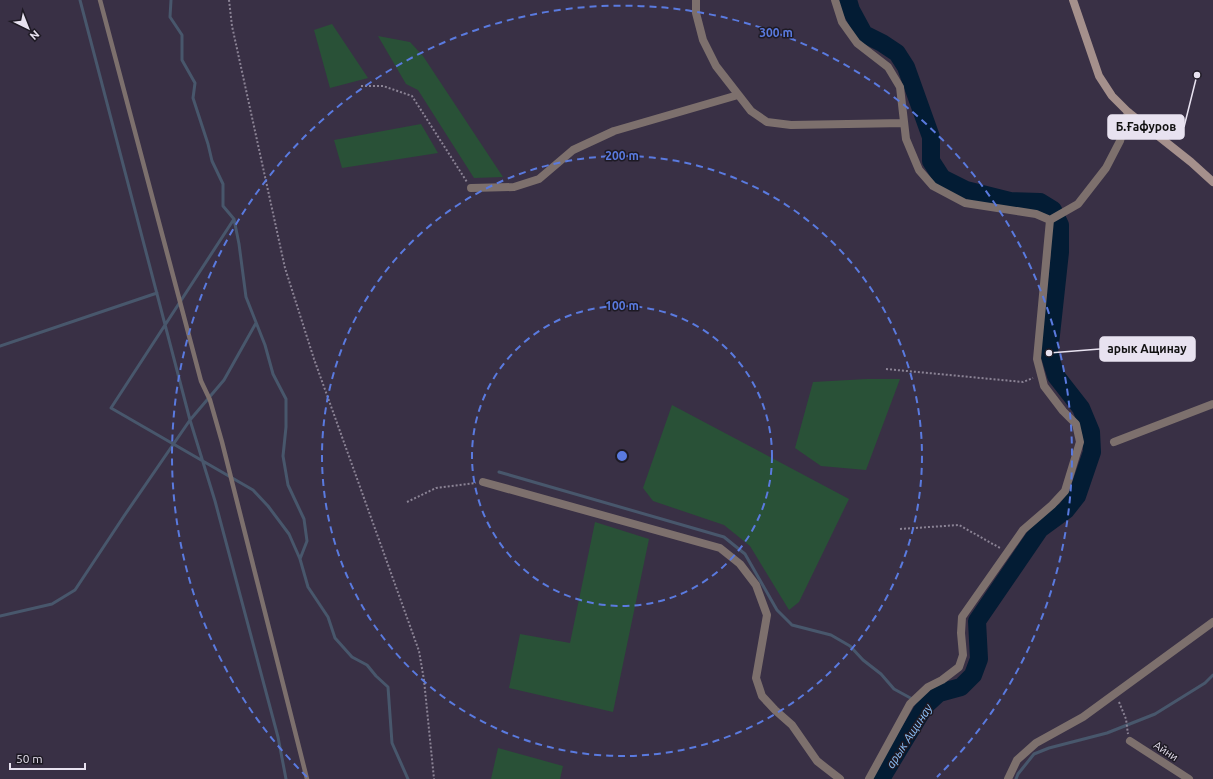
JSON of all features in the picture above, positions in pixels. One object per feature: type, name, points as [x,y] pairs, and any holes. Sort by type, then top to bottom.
[{"type":"main road","points":[[1073,0],[1099,76],[1112,96],[1128,112],[1191,162],[1213,182]]},
{"type":"street","points":[[696,0],[696,13],[702,40],[716,66],[751,111],[767,122],[791,125],[904,123]]},
{"type":"street","points":[[836,0],[842,22],[857,43],[888,67],[900,87],[906,139],[919,170],[933,186],[965,203],[1036,214],[1050,220]]},
{"type":"street","points":[[471,188],[514,187],[539,178],[573,150],[614,131],[738,95]]},
{"type":"street","points":[[1050,220],[1078,204],[1106,168],[1120,141],[1128,112]]},
{"type":"street","points":[[869,779],[910,704],[928,687],[942,680],[959,667],[963,656],[961,633],[962,617],[1024,530],[1052,506],[1065,491],[1080,442],[1076,424],[1062,411],[1044,386],[1037,360],[1050,220]]},
{"type":"street","points":[[1114,442],[1213,404]]},
{"type":"street","points":[[483,482],[720,548],[740,564],[756,585],[767,615],[756,678],[762,696],[792,725],[817,760],[840,779]]},
{"type":"street","points":[[1008,779],[1017,760],[1036,743],[1082,717],[1213,622]]},
{"type":"street","name":"Айни","points":[[1130,741],[1189,779]]},
{"type":"lane","points":[[100,0],[201,381],[210,400],[222,442],[307,779]]},
{"type":"path","points":[[229,0],[232,26],[285,268],[314,360],[419,651],[424,680],[434,779]]},
{"type":"path","points":[[361,86],[383,86],[412,96],[471,188]]},
{"type":"path","points":[[886,369],[1023,382],[1041,375]]},
{"type":"path","points":[[407,502],[436,488],[483,482]]},
{"type":"path","points":[[900,529],[959,525],[1008,552]]},
{"type":"path","points":[[1115,693],[1126,719],[1127,730]]},
{"type":"green space","points":[[332,24],[368,78],[330,88],[314,30]]},
{"type":"green space","points":[[378,36],[410,42],[423,56],[503,177],[474,178],[418,90],[406,84]]},
{"type":"green space","points":[[421,124],[438,153],[342,168],[334,140]]},
{"type":"green space","points":[[900,379],[866,470],[821,466],[795,448],[813,382]]},
{"type":"green space","points":[[672,405],[849,499],[799,602],[789,610],[750,546],[724,525],[653,501],[643,488]]},
{"type":"green space","points":[[595,522],[649,539],[613,712],[509,688],[520,634],[570,643]]},
{"type":"green space","points":[[498,748],[563,766],[560,779],[491,779]]},
{"type":"waterway","points":[[80,0],[190,420],[215,501],[278,737],[286,779]]},
{"type":"waterway","points":[[171,0],[170,17],[182,35],[182,60],[195,83],[193,98],[212,161],[223,184],[223,206],[234,219],[246,297],[265,345],[273,374],[286,399],[286,427],[283,456],[288,485],[304,519],[307,541],[300,559],[308,587],[328,617],[335,638],[352,657],[367,665],[388,687],[392,743],[408,779]]},
{"type":"waterway","name":"арык Ащинау","points":[[848,0],[851,10],[864,34],[897,53],[906,67],[931,137],[931,161],[942,178],[966,190],[1010,201],[1040,202],[1053,210],[1060,225],[1060,252],[1049,353],[1056,376],[1081,408],[1091,432],[1092,452],[1077,496],[1066,510],[1040,529],[977,621],[979,659],[973,675],[961,687],[939,693],[925,706],[881,779]]},
{"type":"waterway","points":[[234,219],[111,408],[253,490],[268,506],[289,534],[300,559]]},
{"type":"waterway","points":[[0,346],[157,293]]},
{"type":"waterway","points":[[0,616],[52,604],[75,590],[190,420],[224,380],[256,323]]},
{"type":"waterway","points":[[499,472],[724,537],[745,554],[777,610],[792,625],[831,635],[850,646],[863,660],[881,674],[894,689],[925,706]]},
{"type":"waterway","points":[[1016,779],[1018,774],[1034,754],[1049,748],[1107,733],[1155,714],[1205,683],[1213,675]]},
{"type":"place","name":"Б.Ғафуров","points":[[1197,75]]},
{"type":"place","name":"арык Ащинау","points":[[1049,353]]}]
